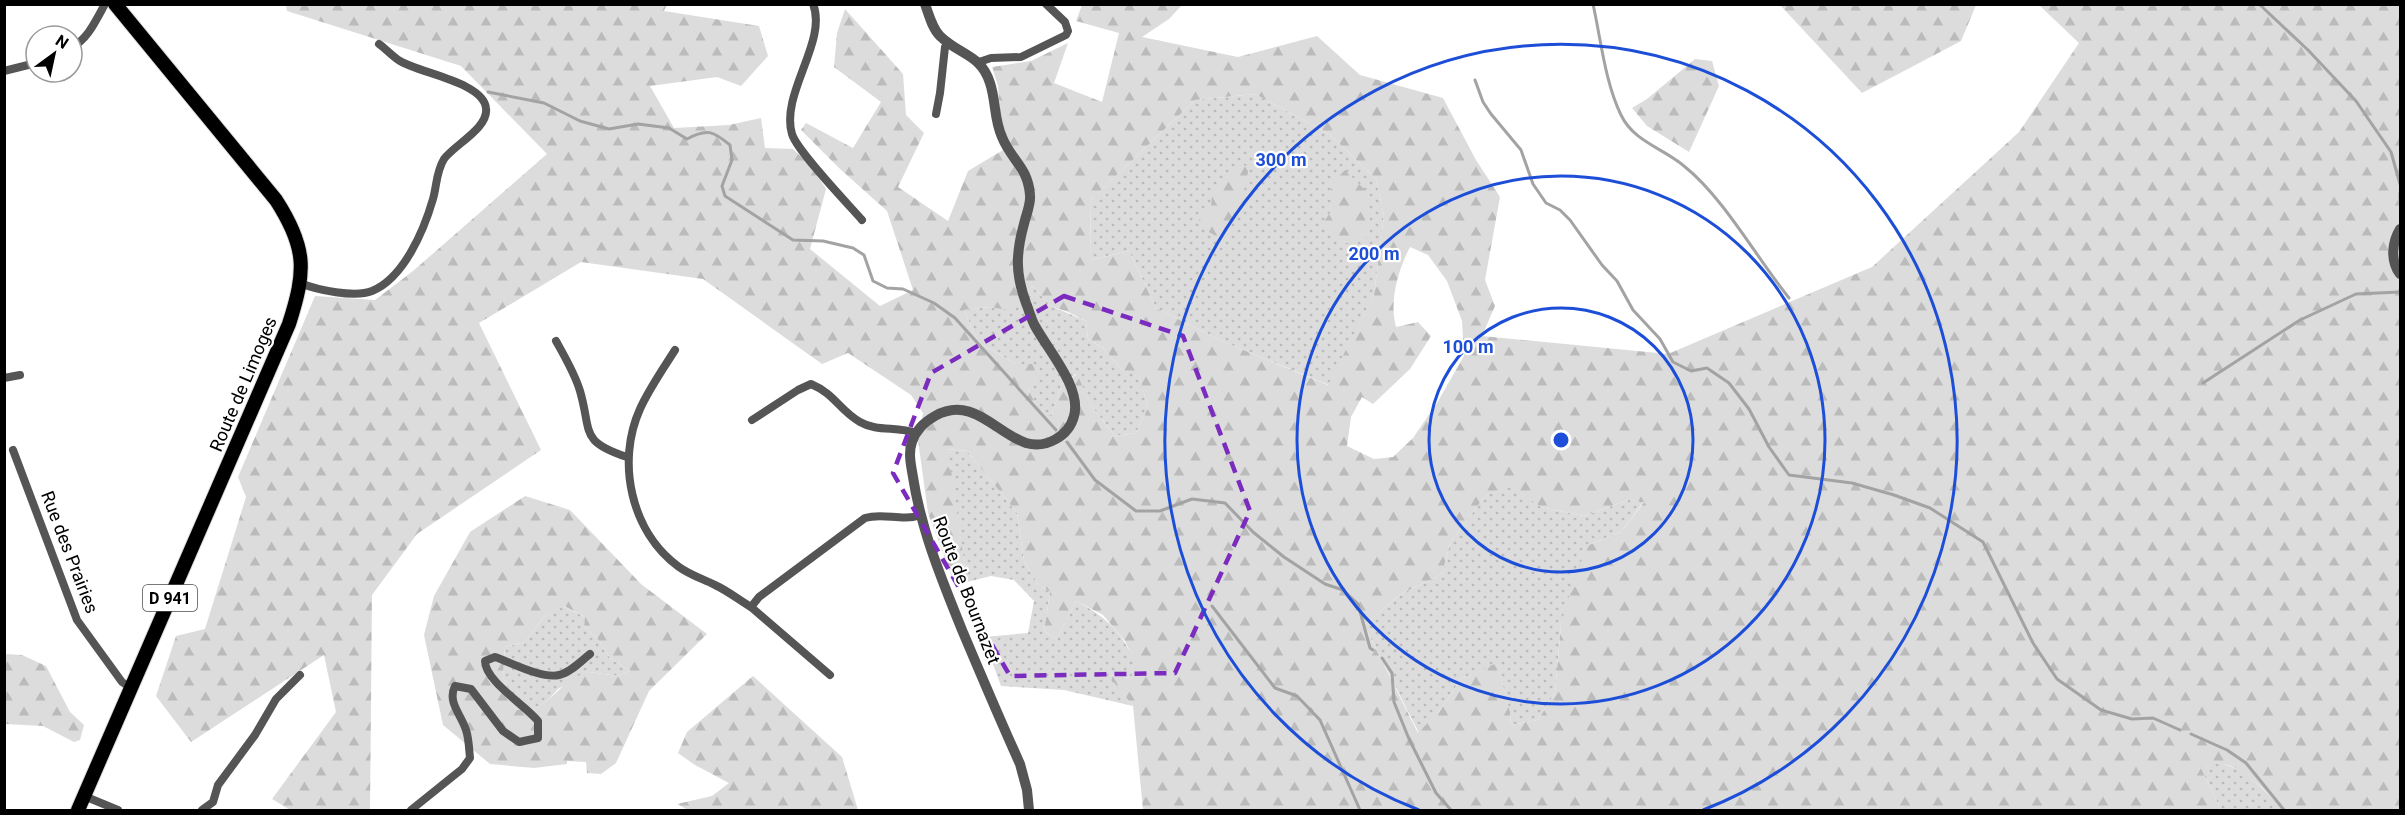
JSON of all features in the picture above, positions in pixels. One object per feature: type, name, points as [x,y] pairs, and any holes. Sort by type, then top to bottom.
[{"type":"main road","name":"Route de Limoges","points":[[78,810],[289,324],[300,284],[300,250],[288,219],[276,201],[116,4]]},
{"type":"street","points":[[84,37],[105,4]]},
{"type":"street","points":[[813,4],[816,20],[809,52],[796,90],[792,112],[792,136],[862,220]]},
{"type":"street","points":[[752,420],[811,384],[826,390],[858,421],[871,427],[905,429],[915,433],[926,421],[939,414],[952,411],[970,412],[1028,443],[1041,444],[1063,435],[1071,425],[1075,413],[1074,397],[1066,376],[1034,324],[1024,298],[1017,265],[1018,246],[1031,198],[1028,176],[1002,139],[991,84],[979,63],[968,53],[948,42],[936,30],[925,4]]},
{"type":"street","points":[[979,63],[991,58],[1021,57],[1032,54],[1066,35],[1068,31],[1065,22],[1046,4]]},
{"type":"street","points":[[936,114],[945,47],[948,42]]},
{"type":"street","points":[[300,284],[345,293],[370,292],[386,283],[401,269],[417,240],[433,198],[437,173],[444,160],[484,120],[487,109],[483,100],[474,92],[436,73],[402,62],[379,44]]},
{"type":"street","points":[[4,71],[24,66]]},
{"type":"street","points":[[2400,229],[2394,241],[2393,257],[2400,274]]},
{"type":"street","points":[[556,340],[576,380],[589,432],[598,445],[627,458]]},
{"type":"street","points":[[675,350],[639,411],[627,458],[628,476],[636,508],[646,531],[660,550],[691,575],[717,586],[751,607],[830,675]]},
{"type":"street","points":[[4,378],[20,375]]},
{"type":"street","name":"Route de Bournazet","points":[[915,433],[910,446],[910,456],[921,515],[946,591],[1020,764],[1027,790],[1029,810]]},
{"type":"street","name":"Rue des Prairies","points":[[13,450],[77,620],[122,682],[131,688]]},
{"type":"street","points":[[751,607],[759,597],[865,518],[874,515],[908,519],[921,515]]},
{"type":"street","points":[[411,810],[462,769],[470,758],[466,729],[451,693],[455,686],[471,688],[503,731],[519,742],[530,741],[538,738],[538,721],[527,708],[504,690],[485,668],[485,661],[495,657],[537,673],[557,676],[568,672],[590,654]]},
{"type":"street","points":[[202,810],[213,802],[218,785],[255,735],[276,699],[300,675]]},
{"type":"street","points":[[84,796],[118,810]]},
{"type":"highlighted area","points":[[1064,296],[1183,336],[1250,511],[1175,673],[1010,676],[893,473],[931,373]]},
{"type":"green space","points":[[667,4],[664,11],[759,26],[768,56],[741,86],[717,77],[650,86],[674,128],[729,125],[761,118],[765,148],[793,149],[811,166],[826,189],[810,249],[880,306],[913,290],[887,211],[801,130],[806,123],[853,148],[881,102],[834,67],[837,33],[845,9],[903,74],[906,115],[924,133],[898,187],[948,221],[968,171],[1003,150],[998,86],[992,67],[1031,61],[1068,43],[1054,83],[1102,102],[1119,33],[1076,21],[1082,5],[1182,5],[1169,19],[1142,37],[1238,57],[1317,36],[1360,75],[1443,98],[1476,160],[1500,197],[1485,280],[1495,306],[1482,336],[1668,354],[1872,267],[2019,132],[2079,43],[2039,5],[2400,5],[2400,810],[2282,810],[2262,788],[2244,773],[2224,764],[2213,764],[2201,768],[2221,810],[1143,810],[1133,706],[1108,675],[1131,678],[1137,666],[1125,641],[1103,615],[1076,601],[1057,639],[1044,631],[1050,592],[1038,584],[1024,561],[1017,513],[967,451],[948,449],[967,582],[955,585],[928,513],[918,440],[923,413],[911,395],[848,353],[822,364],[703,279],[581,262],[479,323],[541,450],[417,534],[372,595],[370,810],[290,810],[272,799],[336,712],[324,655],[191,742],[156,696],[176,636],[205,629],[246,497],[238,477],[315,296],[375,300],[413,271],[547,154],[461,66],[287,11],[286,5]],"holes":[[[1255,94],[1329,134],[1376,179],[1384,215],[1374,295],[1328,385],[1224,342],[1156,308],[1129,251],[1090,260],[1091,200],[1195,100]],[[1410,247],[1428,255],[1447,281],[1462,321],[1464,356],[1437,403],[1413,438],[1393,457],[1374,459],[1347,446],[1351,417],[1362,397],[1373,404],[1410,369],[1431,336],[1418,322],[1396,327],[1394,296],[1398,276]],[[1032,286],[1051,306],[1086,321],[1088,339],[1103,348],[1122,370],[1139,375],[1148,408],[1136,433],[1115,436],[1092,407],[1077,374],[1062,384],[1052,414],[1043,418],[1028,389],[1037,377],[1033,364],[1016,364],[978,342],[964,310],[989,307],[1014,311]],[[1509,484],[1541,507],[1584,516],[1628,500],[1644,502],[1622,531],[1589,545],[1576,572],[1561,624],[1555,693],[1538,720],[1511,725],[1510,712],[1497,663],[1461,679],[1440,710],[1418,733],[1364,625],[1401,594],[1442,574],[1450,543],[1485,496]]]},
{"type":"green space","points":[[1780,5],[1976,5],[1961,41],[1862,93]]},
{"type":"green space","points":[[1695,59],[1712,61],[1719,86],[1689,152],[1647,126],[1632,108],[1647,99]]},
{"type":"green space","points":[[1255,94],[1329,134],[1376,179],[1384,215],[1374,295],[1329,385],[1224,342],[1156,308],[1129,251],[1090,260],[1091,200],[1195,100]]},
{"type":"green space","points":[[1241,164],[1249,167],[1242,200],[1225,241],[1205,230],[1197,222],[1211,207],[1212,196],[1220,180]]},
{"type":"green space","points":[[1345,170],[1365,190],[1369,211],[1370,235],[1357,243],[1339,243],[1324,222],[1335,205],[1331,194],[1332,186]]},
{"type":"green space","points":[[1032,286],[1051,306],[1086,321],[1088,339],[1103,348],[1122,370],[1139,374],[1148,408],[1136,433],[1115,436],[1092,407],[1076,374],[1062,384],[1052,414],[1043,419],[1016,364],[978,342],[964,310],[989,307],[1014,310]]},
{"type":"green space","points":[[947,449],[967,451],[1017,513],[1024,561],[1038,584],[1050,592],[1044,631],[1057,639],[1076,601],[1098,614],[1120,635],[1138,666],[1131,678],[1109,675],[1133,706],[1064,690],[1001,686],[983,637],[1028,633],[1034,601],[1014,580],[991,576],[967,582]]},
{"type":"green space","points":[[1509,483],[1541,507],[1584,516],[1628,500],[1644,501],[1622,531],[1589,545],[1561,624],[1555,693],[1538,720],[1511,725],[1510,712],[1497,664],[1461,679],[1440,710],[1419,733],[1364,625],[1401,594],[1442,574],[1450,543],[1485,496]]},
{"type":"green space","points":[[525,496],[570,510],[641,584],[707,634],[649,691],[616,763],[601,774],[587,773],[586,762],[567,761],[567,764],[534,768],[490,764],[443,725],[424,635],[434,596],[470,532]],"holes":[[[564,606],[585,617],[584,626],[597,638],[610,658],[630,671],[618,676],[589,672],[572,678],[548,700],[534,709],[517,710],[503,677],[505,647],[525,642],[543,618]]]},
{"type":"green space","points":[[563,606],[585,617],[584,626],[597,638],[610,658],[630,671],[618,676],[589,672],[558,689],[548,700],[534,709],[517,710],[503,677],[505,647],[525,642],[543,618]]},
{"type":"green space","points":[[5,654],[22,655],[46,666],[70,712],[84,725],[80,740],[74,742],[43,726],[5,724]]},
{"type":"green space","points":[[753,676],[842,757],[858,810],[688,810],[677,804],[712,796],[729,783],[678,753],[687,732]]},
{"type":"green space","points":[[2217,762],[2244,771],[2282,810],[2221,810],[2201,768]]},
{"type":"waterway","points":[[1593,4],[1611,89],[1621,115],[1633,132],[1684,166],[1713,194],[1789,298]]},
{"type":"waterway","points":[[2259,4],[2308,50],[2356,101],[2391,152],[2400,184]]},
{"type":"waterway","points":[[1475,80],[1483,102],[1521,150],[1533,184],[1546,203],[1560,210],[1570,220],[1602,265],[1617,281],[1633,310],[1660,339],[1673,362],[1691,371],[1707,368],[1729,383],[1749,409],[1769,447],[1789,475],[1852,483],[1894,495],[1930,508],[1983,542],[2033,643],[2057,679],[2101,710],[2132,719],[2153,718],[2180,730]]},
{"type":"waterway","points":[[488,92],[544,103],[580,121],[609,129],[638,124],[669,128],[687,139],[705,132],[714,134],[730,145],[732,160],[722,186],[725,196],[793,240],[823,241],[853,248],[864,255],[873,281],[887,288],[903,289],[934,303],[955,318],[1056,430]]},
{"type":"waterway","points":[[2400,193],[2400,198]]},
{"type":"waterway","points":[[2203,383],[2300,320],[2356,294],[2400,292]]},
{"type":"waterway","points":[[1067,442],[1095,480],[1136,511],[1160,511],[1192,499],[1225,503],[1253,532],[1284,557],[1325,584],[1343,590],[1358,604],[1370,648],[1373,650]]},
{"type":"waterway","points":[[1212,606],[1275,688],[1297,696],[1320,720],[1360,810]]},
{"type":"waterway","points":[[1382,658],[1392,673],[1394,702],[1409,739],[1436,793],[1451,810]]},
{"type":"waterway","points":[[2191,734],[2227,750],[2246,763],[2284,810]]}]
